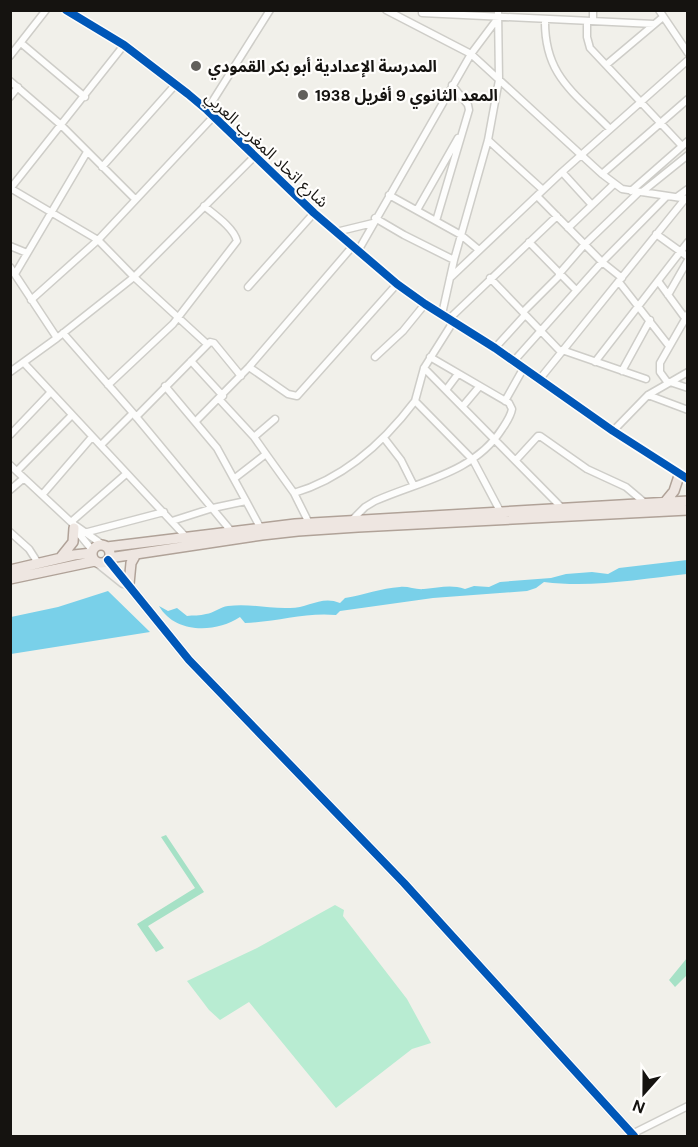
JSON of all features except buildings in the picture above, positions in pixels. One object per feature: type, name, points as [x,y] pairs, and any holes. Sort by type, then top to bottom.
[{"type":"main road","points":[[666,502],[681,475]]},
{"type":"main road","points":[[95,557],[97,546],[260,527],[687,501]]},
{"type":"main road","points":[[10,570],[61,557],[95,557],[105,562],[109,559],[136,554],[261,535],[338,528],[687,510]]},
{"type":"main road","points":[[61,557],[73,542],[72,524]]},
{"type":"main road","points":[[105,546],[110,552],[109,559]]},
{"type":"main road","points":[[130,586],[131,563],[136,554]]},
{"type":"main road","points":[[10,579],[95,557]]},
{"type":"street","points":[[11,56],[46,10]]},
{"type":"street","name":"شارع اتحاد المغرب العربي","points":[[66,10],[124,45],[176,84],[214,116],[314,213],[397,284],[681,475],[687,485]]},
{"type":"street","points":[[207,110],[270,10]]},
{"type":"street","points":[[386,10],[471,54],[614,184],[631,191],[683,198]]},
{"type":"street","points":[[593,10],[588,44],[660,122],[685,143],[631,191]]},
{"type":"street","points":[[420,27],[422,12],[498,14],[545,20],[654,24]]},
{"type":"street","points":[[196,421],[241,376],[355,249],[452,85],[498,14]]},
{"type":"street","points":[[442,314],[454,260],[488,140],[499,80],[498,14]]},
{"type":"street","points":[[606,65],[654,24],[661,14],[687,52]]},
{"type":"street","points":[[545,20],[547,52],[554,68],[563,81],[610,129]]},
{"type":"street","points":[[21,43],[85,97]]},
{"type":"street","points":[[124,45],[11,189],[98,240],[134,277],[207,344]]},
{"type":"street","points":[[450,278],[562,172],[687,60]]},
{"type":"street","points":[[10,81],[62,125],[135,200]]},
{"type":"street","points":[[102,167],[176,84]]},
{"type":"street","points":[[436,221],[469,106],[452,85]]},
{"type":"street","points":[[10,97],[18,87]]},
{"type":"street","points":[[602,174],[687,99]]},
{"type":"street","points":[[32,300],[98,240],[214,116]]},
{"type":"street","points":[[417,210],[463,129]]},
{"type":"street","points":[[488,140],[543,190]]},
{"type":"street","points":[[15,274],[87,152]]},
{"type":"street","points":[[495,348],[585,244],[641,192],[687,155]]},
{"type":"street","points":[[10,372],[60,336],[134,277],[255,156]]},
{"type":"street","points":[[562,172],[592,205]]},
{"type":"street","points":[[568,228],[614,184]]},
{"type":"street","points":[[539,380],[656,234],[683,198],[687,189]]},
{"type":"street","points":[[389,195],[461,235],[479,250]]},
{"type":"street","points":[[537,196],[620,280],[669,346]]},
{"type":"street","points":[[513,362],[602,262],[668,196]]},
{"type":"street","points":[[108,385],[177,318],[237,240],[230,230],[204,206]]},
{"type":"street","points":[[248,287],[314,213]]},
{"type":"street","points":[[294,493],[320,484],[350,466],[384,438],[415,401],[424,368],[451,320],[490,278],[557,216]]},
{"type":"street","points":[[336,232],[374,220],[454,260]]},
{"type":"street","points":[[656,234],[687,259],[668,295]]},
{"type":"street","points":[[529,242],[576,290]]},
{"type":"street","points":[[595,362],[687,242]]},
{"type":"street","points":[[10,246],[27,253]]},
{"type":"street","points":[[10,267],[60,336],[108,385],[231,531]]},
{"type":"street","points":[[490,278],[562,351],[646,379]]},
{"type":"street","points":[[658,281],[687,316],[658,369],[669,383],[687,387]]},
{"type":"street","points":[[249,367],[288,394],[297,396],[397,284]]},
{"type":"street","points":[[375,357],[403,331],[425,304]]},
{"type":"street","points":[[622,371],[650,320]]},
{"type":"street","points":[[101,445],[210,342],[214,343],[241,376]]},
{"type":"street","points":[[352,520],[375,501],[474,460],[496,439],[512,410],[511,405],[505,401],[430,357]]},
{"type":"street","points":[[190,361],[254,436],[294,493],[309,523]]},
{"type":"street","points":[[24,363],[186,537]]},
{"type":"street","points":[[424,368],[561,507]]},
{"type":"street","points":[[505,401],[523,369]]},
{"type":"street","points":[[613,431],[648,395],[687,372]]},
{"type":"street","points":[[447,390],[458,374]]},
{"type":"street","points":[[165,386],[217,448],[260,527]]},
{"type":"street","points":[[463,406],[479,387]]},
{"type":"street","points":[[10,435],[50,393]]},
{"type":"street","points":[[648,395],[687,410]]},
{"type":"street","points":[[415,401],[474,460],[500,511]]},
{"type":"street","points":[[17,471],[72,415]]},
{"type":"street","points":[[254,436],[275,419]]},
{"type":"street","points":[[42,495],[92,436]]},
{"type":"street","points":[[516,460],[533,440],[540,436],[587,469],[632,491],[645,503]]},
{"type":"street","points":[[384,438],[401,460],[414,486]]},
{"type":"street","points":[[235,478],[266,454]]},
{"type":"street","points":[[10,465],[72,524],[105,546]]},
{"type":"street","points":[[72,524],[126,474]]},
{"type":"street","points":[[10,490],[24,478]]},
{"type":"street","points":[[172,521],[213,508],[246,501]]},
{"type":"street","points":[[84,533],[164,512]]},
{"type":"street","points":[[72,524],[95,557],[130,586]]},
{"type":"street","points":[[10,532],[29,549],[38,563]]},
{"type":"street","points":[[109,559],[189,660],[404,883],[633,1135],[687,1106]]},
{"type":"green space","points":[[166,835],[204,892],[148,926],[164,948],[156,952],[137,924],[195,888],[161,837]]},
{"type":"green space","points":[[335,905],[344,910],[343,916],[407,999],[431,1043],[412,1049],[336,1108],[249,1002],[220,1020],[209,1010],[187,981],[257,948]]},
{"type":"green space","points":[[687,958],[687,975],[675,987],[669,980]]},
{"type":"water","points":[[687,560],[687,574],[598,583],[544,582],[527,591],[433,598],[340,611],[336,615],[324,614],[245,623],[240,617],[208,628],[185,626],[175,622],[159,606],[168,611],[177,608],[187,616],[204,615],[236,605],[297,607],[327,600],[340,603],[345,598],[393,588],[489,587],[500,582],[592,572],[608,574],[619,568]]},
{"type":"water","points":[[108,591],[150,632],[11,654],[11,617],[58,607]]},
{"type":"cycle path","points":[[66,10],[124,45],[188,94],[314,213],[397,284],[495,348],[613,431],[688,479]]},
{"type":"cycle path","points":[[108,560],[189,660],[404,883],[634,1136]]},
{"type":"place","name":"المدرسة الإعدادية أبو بكر القمودي","points":[[196,66]]},
{"type":"place","name":"المعد الثانوي 9 أفريل 1938","points":[[303,95]]}]
